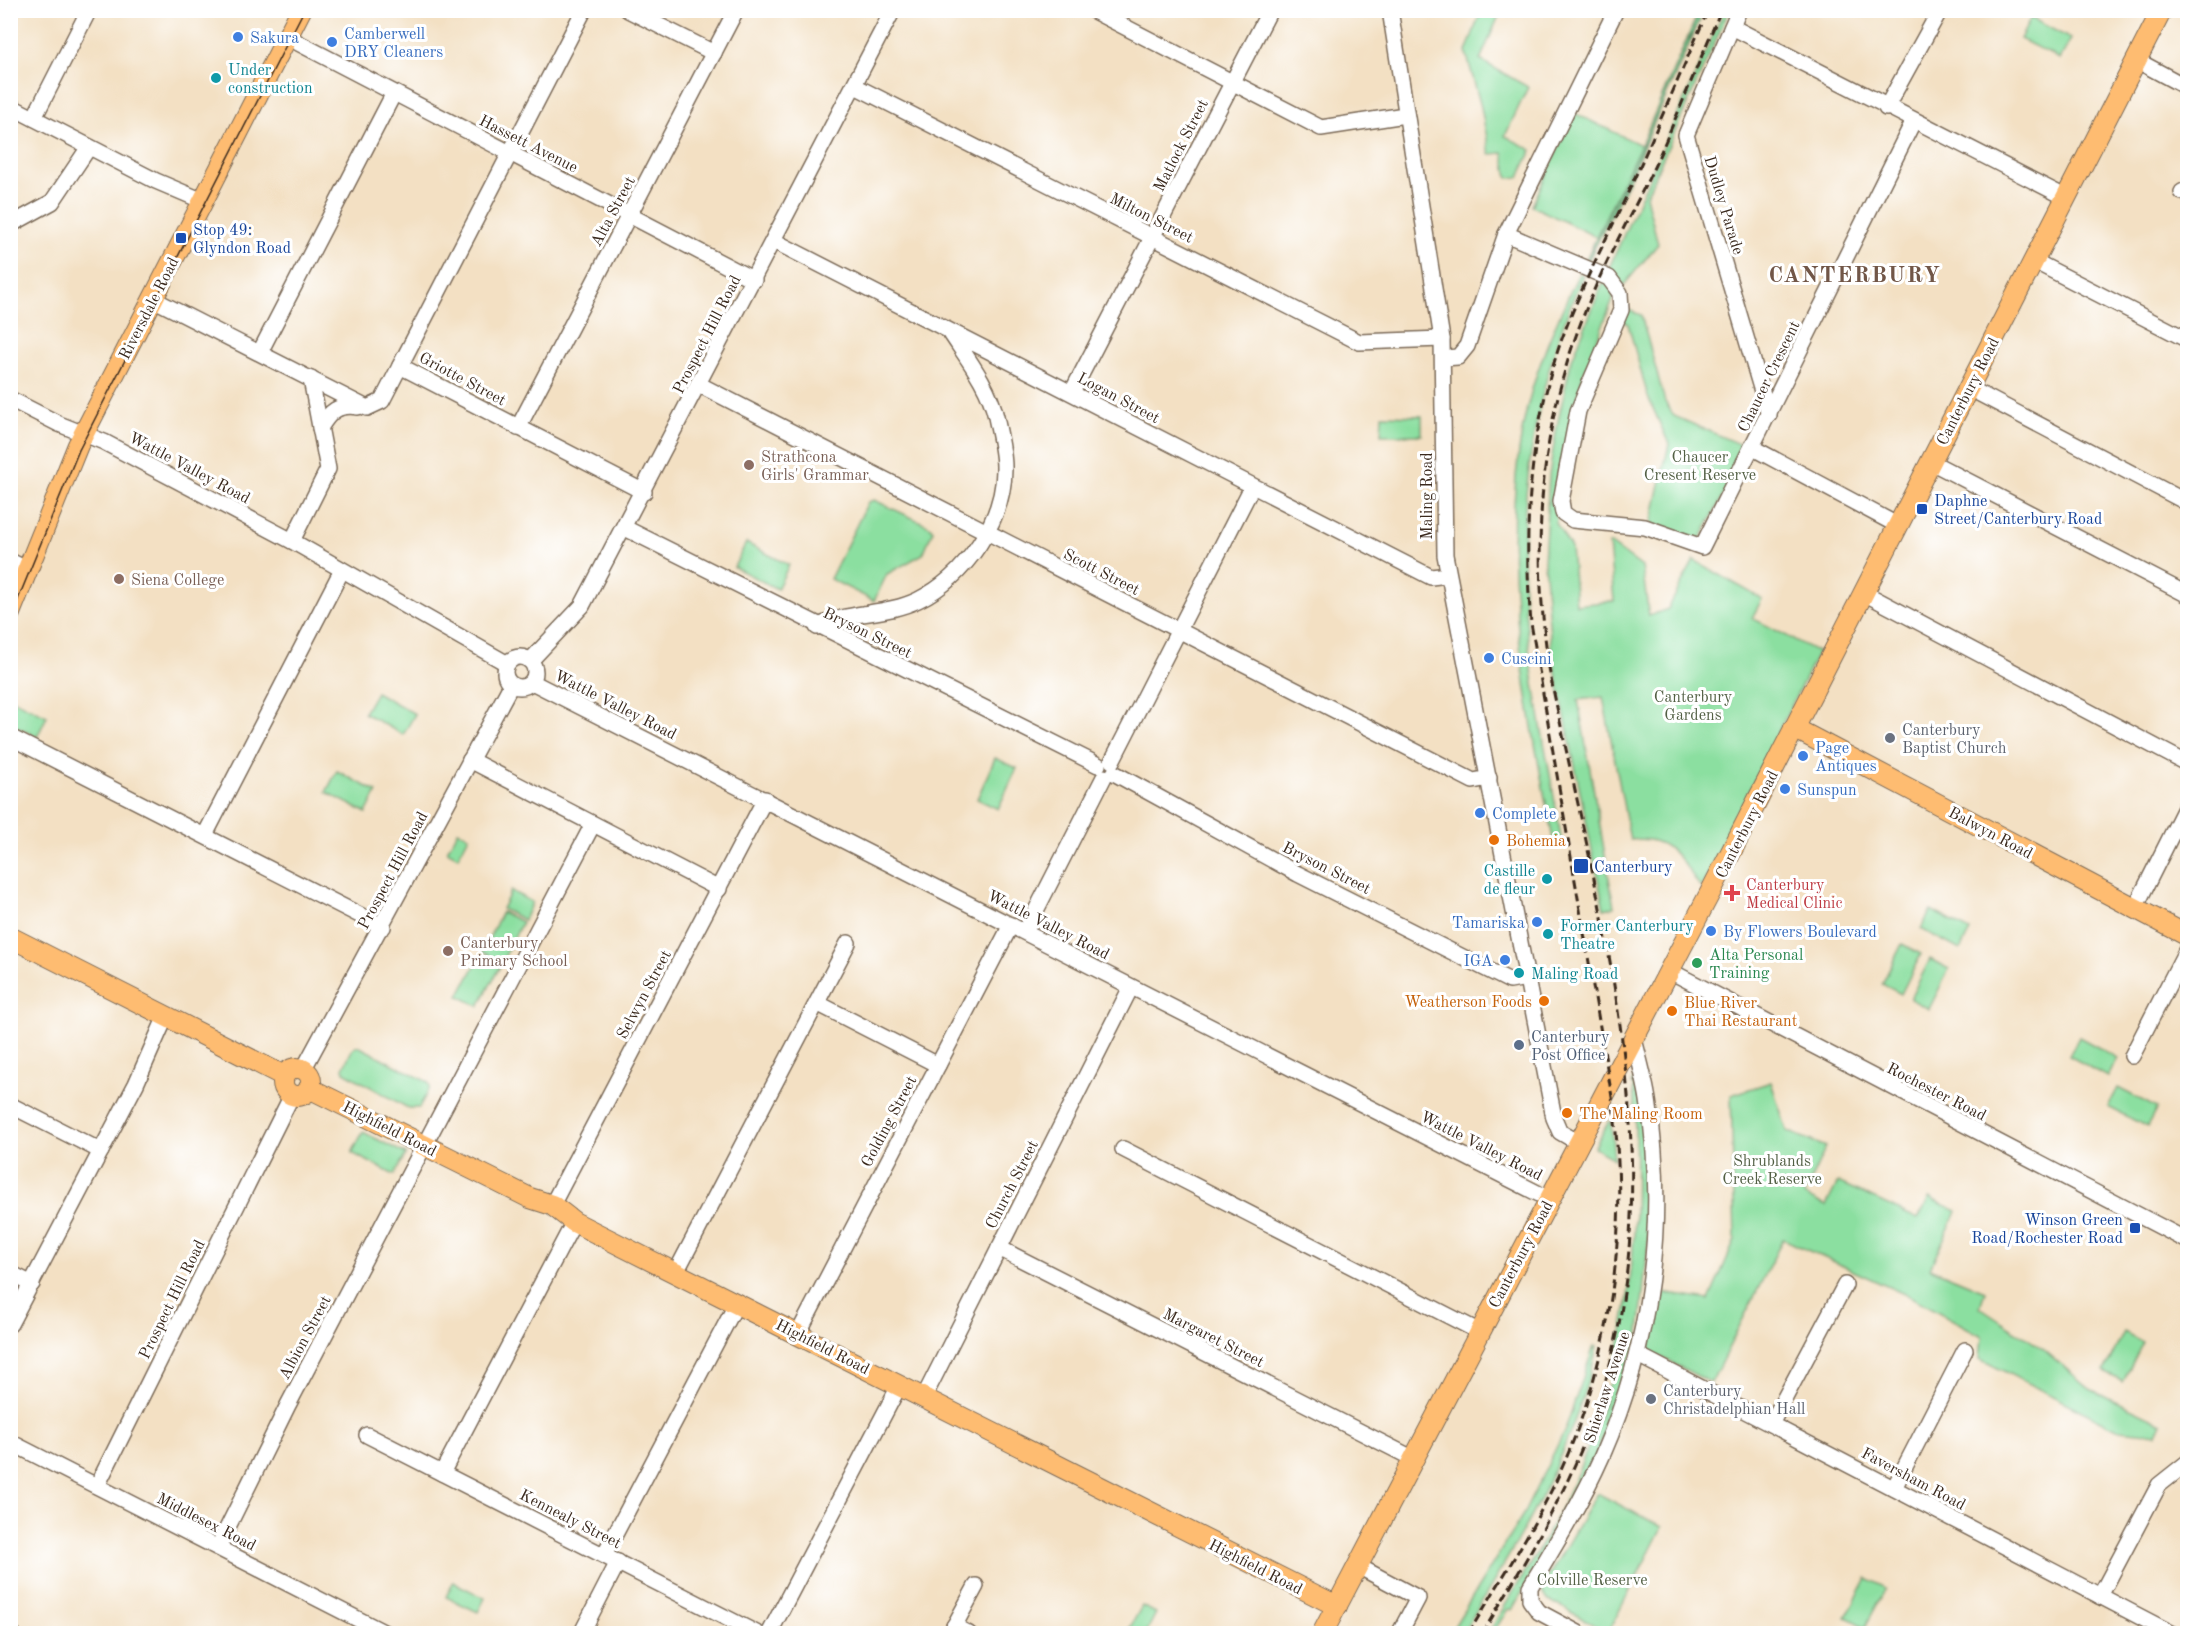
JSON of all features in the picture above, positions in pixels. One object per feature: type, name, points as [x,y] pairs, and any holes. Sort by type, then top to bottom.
[{"type":"main road","name":"Riversdale Road","points":[[10,613],[19,565],[84,433],[301,10]]},
{"type":"main road","name":"Canterbury Road","points":[[1322,1634],[1670,971],[2162,10]]},
{"type":"main road","name":"Balwyn Road","points":[[1794,728],[2187,936]]},
{"type":"main road","points":[[10,937],[284,1076],[294,1069],[302,1084]]},
{"type":"main road","name":"Highfield Road","points":[[302,1084],[530,1198],[552,1204],[574,1222],[1336,1606]]},
{"type":"street","points":[[34,118],[89,10]]},
{"type":"street","points":[[400,366],[584,10]]},
{"type":"street","points":[[628,10],[714,53]]},
{"type":"street","name":"Alta Street","points":[[519,428],[736,10]]},
{"type":"street","name":"Prospect Hill Road","points":[[530,661],[582,606],[700,385],[893,10]]},
{"type":"street","points":[[1092,10],[1321,128],[1405,115]]},
{"type":"street","name":"Matlock Street","points":[[1072,392],[1270,10]]},
{"type":"street","name":"Maling Road","points":[[1390,10],[1442,339],[1445,555],[1448,574],[1554,1118],[1560,1132],[1579,1143]]},
{"type":"street","points":[[1443,358],[1458,357],[1467,346],[1506,234],[1616,10]]},
{"type":"street","name":"Dudley Parade","points":[[1739,10],[1686,135],[1769,415]]},
{"type":"street","points":[[1886,108],[1940,10]]},
{"type":"street","points":[[1732,27],[1913,122],[2067,198]]},
{"type":"street","name":"Hassett Avenue","points":[[288,37],[754,280]]},
{"type":"street","points":[[2136,60],[2187,88]]},
{"type":"street","name":"Milton Street","points":[[855,86],[1359,342],[1442,339]]},
{"type":"street","points":[[260,352],[394,93]]},
{"type":"street","points":[[10,106],[202,204]]},
{"type":"street","name":"Chaucer Crescent","points":[[1506,234],[1609,278],[1620,293],[1621,310],[1578,411],[1561,501],[1563,513],[1573,520],[1645,527],[1702,547],[1913,122]]},
{"type":"street","points":[[10,225],[47,206],[67,181],[85,145]]},
{"type":"street","name":"Logan Street","points":[[774,242],[1431,577],[1448,574]]},
{"type":"street","points":[[2034,261],[2187,339]]},
{"type":"street","points":[[153,298],[367,408]]},
{"type":"street","points":[[818,627],[830,620],[882,613],[918,600],[950,578],[986,532],[1001,490],[1004,467],[996,416],[976,372],[948,330]]},
{"type":"street","points":[[976,372],[978,358],[990,351]]},
{"type":"street","name":"Griotte Street","points":[[367,408],[382,401],[400,366],[644,492]]},
{"type":"street","points":[[292,541],[327,469],[311,379]]},
{"type":"street","name":"Scott Street","points":[[700,385],[1473,781],[1489,777]]},
{"type":"street","points":[[1969,388],[2187,502]]},
{"type":"street","name":"Wattle Valley Road","points":[[10,399],[59,424],[84,433],[292,541],[506,663]]},
{"type":"street","points":[[320,428],[329,413],[344,404],[367,408]]},
{"type":"street","points":[[1753,448],[1899,526]]},
{"type":"street","points":[[1931,462],[2187,596]]},
{"type":"street","name":"Golding Street","points":[[798,1334],[938,1065],[1107,769],[1252,487]]},
{"type":"street","name":"Bryson Street","points":[[625,528],[818,627],[1107,769],[1298,874],[1510,981],[1527,978]]},
{"type":"street","points":[[205,835],[342,570]]},
{"type":"street","points":[[1864,593],[2187,764]]},
{"type":"street","points":[[517,657],[530,661],[535,669],[532,682],[520,688],[511,685],[505,676],[506,663],[517,657]]},
{"type":"street","name":"Wattle Valley Road","points":[[532,682],[1549,1199]]},
{"type":"street","name":"Prospect Hill Road","points":[[98,1486],[302,1084],[511,685]]},
{"type":"street","points":[[10,737],[383,927]]},
{"type":"street","points":[[470,760],[718,889]]},
{"type":"street","name":"Selwyn Street","points":[[552,1204],[765,800]]},
{"type":"street","points":[[2134,908],[2187,802]]},
{"type":"street","name":"Albion Street","points":[[218,1546],[288,1405],[593,824]]},
{"type":"street","points":[[676,1272],[848,944]]},
{"type":"street","points":[[2132,1056],[2187,947]]},
{"type":"street","name":"Rochester Road","points":[[1670,971],[2187,1241]]},
{"type":"street","name":"Church Street","points":[[924,1397],[1131,987]]},
{"type":"street","points":[[817,1003],[938,1065]]},
{"type":"street","points":[[10,1324],[136,1084],[165,1016]]},
{"type":"street","name":"Shierlaw Avenue","points":[[1571,1632],[1539,1612],[1530,1600],[1530,1587],[1579,1504],[1602,1456],[1638,1355],[1655,1236],[1656,1167],[1644,1080],[1634,1039]]},
{"type":"street","points":[[1614,1075],[1631,1071],[1644,1080]]},
{"type":"street","points":[[10,1105],[101,1151]]},
{"type":"street","points":[[1123,1149],[1480,1332]]},
{"type":"street","points":[[442,1473],[574,1222]]},
{"type":"street","name":"Margaret Street","points":[[999,1248],[1414,1459]]},
{"type":"street","points":[[10,1273],[32,1284]]},
{"type":"street","points":[[1771,1424],[1845,1285]]},
{"type":"street","points":[[604,1555],[737,1303]]},
{"type":"street","points":[[1894,1488],[1965,1350]]},
{"type":"street","name":"Faversham Road","points":[[1638,1355],[2173,1634]]},
{"type":"street","points":[[769,1634],[899,1386]]},
{"type":"street","name":"Kennealy Street","points":[[368,1435],[759,1634]]},
{"type":"street","name":"Middlesex Road","points":[[10,1442],[387,1634]]},
{"type":"street","points":[[2100,1596],[2159,1485],[2187,1462]]},
{"type":"street","points":[[581,1634],[618,1563]]},
{"type":"street","points":[[1358,1566],[1418,1598],[1400,1634]]},
{"type":"street","points":[[969,1634],[952,1630],[976,1586]]},
{"type":"green space","points":[[1478,11],[1501,11],[1480,60],[1528,87],[1505,136],[1532,150],[1519,177],[1508,178],[1503,153],[1490,154],[1481,107],[1466,52],[1480,14]]},
{"type":"green space","points":[[1699,11],[1704,11],[1626,186],[1588,261],[1586,259],[1641,145]]},
{"type":"green space","points":[[1724,11],[1729,11],[1646,196],[1658,244],[1624,285],[1608,270]]},
{"type":"green space","points":[[2031,18],[2071,39],[2060,59],[2020,39]]},
{"type":"green space","points":[[1574,113],[1641,145],[1596,237],[1532,206]]},
{"type":"green space","points":[[1579,273],[1583,275],[1555,351],[1535,430],[1529,469],[1523,550],[1526,623],[1534,686],[1562,844],[1554,845],[1519,637],[1513,531],[1516,478],[1527,406],[1546,348]]},
{"type":"green space","name":"Canterbury Gardens","points":[[1603,282],[1612,289],[1613,299],[1581,381],[1556,505],[1556,523],[1571,548],[1576,605],[1614,601],[1609,544],[1642,567],[1649,616],[1668,609],[1694,560],[1762,599],[1752,618],[1818,652],[1701,888],[1673,851],[1655,841],[1630,840],[1603,697],[1578,700],[1614,907],[1604,909],[1551,648],[1544,562],[1549,475],[1558,421],[1571,362]]},
{"type":"green space","name":"Chaucer Cresent Reserve","points":[[1626,309],[1641,315],[1665,402],[1674,416],[1748,448],[1700,540],[1651,525],[1669,444],[1648,397],[1628,324],[1622,321]]},
{"type":"green space","points":[[1382,415],[1422,416],[1422,435],[1381,435]]},
{"type":"green space","points":[[874,500],[930,526],[933,530],[923,554],[887,574],[874,601],[830,579],[868,502]]},
{"type":"green space","points":[[746,543],[789,565],[777,589],[734,567]]},
{"type":"green space","points":[[376,692],[415,714],[403,735],[364,713]]},
{"type":"green space","points":[[10,698],[47,716],[37,737],[11,724]]},
{"type":"green space","points":[[995,758],[1017,768],[998,809],[977,799]]},
{"type":"green space","points":[[337,771],[377,792],[366,813],[326,792]]},
{"type":"green space","points":[[458,831],[469,836],[458,857],[447,851]]},
{"type":"green space","points":[[511,891],[532,902],[524,920],[502,909]]},
{"type":"green space","points":[[1931,910],[1970,931],[1960,950],[1921,929]]},
{"type":"green space","points":[[502,912],[522,922],[502,962],[482,952]]},
{"type":"green space","points":[[1902,944],[1921,954],[1901,994],[1882,984]]},
{"type":"green space","points":[[480,956],[500,966],[479,1006],[459,996]]},
{"type":"green space","points":[[1930,959],[1949,969],[1929,1009],[1910,999]]},
{"type":"green space","points":[[2079,1037],[2118,1058],[2108,1077],[2069,1056]]},
{"type":"green space","points":[[358,1046],[428,1082],[430,1087],[419,1108],[408,1108],[344,1072],[343,1068],[353,1048]]},
{"type":"green space","points":[[1634,1078],[1638,1081],[1645,1110],[1651,1215],[1639,1333],[1593,1465],[1512,1610],[1508,1609],[1493,1633],[1488,1634],[1563,1504],[1586,1452],[1605,1400],[1628,1299],[1633,1248],[1636,1195],[1633,1084],[1631,1084]]},
{"type":"green space","name":"Shrublands Creek Reserve","points":[[1771,1082],[1787,1131],[1826,1147],[1804,1195],[1826,1206],[1838,1182],[1918,1219],[1929,1198],[1957,1211],[1930,1268],[1985,1291],[1980,1307],[2043,1349],[2090,1389],[2162,1423],[2157,1434],[2119,1430],[1980,1359],[1982,1336],[1913,1298],[1783,1239],[1711,1383],[1649,1351],[1662,1293],[1709,1300],[1735,1240],[1731,1095]]},
{"type":"green space","points":[[2118,1088],[2157,1108],[2147,1127],[2108,1107]]},
{"type":"green space","points":[[1609,1121],[1611,1123],[1614,1159],[1594,1148]]},
{"type":"green space","points":[[363,1132],[406,1154],[394,1175],[352,1153]]},
{"type":"green space","points":[[2124,1332],[2143,1342],[2123,1382],[2104,1372]]},
{"type":"green space","points":[[1594,1346],[1597,1347],[1573,1425],[1542,1496],[1463,1633],[1450,1633],[1524,1513],[1565,1430]]},
{"type":"green space","name":"Colville Reserve","points":[[1597,1493],[1662,1527],[1608,1633],[1547,1599],[1541,1589]]},
{"type":"green space","points":[[1867,1578],[1886,1588],[1865,1627],[1846,1617]]},
{"type":"green space","points":[[453,1582],[485,1598],[478,1612],[446,1597]]},
{"type":"green space","points":[[1142,1606],[1156,1613],[1146,1633],[1127,1633]]},
{"type":"tram line","points":[[10,619],[79,450],[304,10]]},
{"type":"railway","points":[[1468,1634],[1536,1519],[1557,1479],[1576,1434],[1603,1340],[1612,1292],[1617,1244],[1619,1195],[1612,1097],[1531,623],[1528,520],[1540,417],[1565,330],[1708,10]]},
{"type":"railway","points":[[1482,1634],[1549,1518],[1590,1428],[1601,1396],[1622,1306],[1631,1216],[1630,1125],[1621,1034],[1607,943],[1550,674],[1544,629],[1540,538],[1542,493],[1548,449],[1556,404],[1583,317],[1608,259],[1655,165],[1721,10]]},
{"type":"place","name":"Sakura","points":[[238,37]]},
{"type":"place","name":"Camberwell DRY Cleaners","points":[[332,42]]},
{"type":"place","name":"Under construction","points":[[216,78]]},
{"type":"place","name":"Stop 49: Glyndon Road","points":[[181,238]]},
{"type":"place","name":"Strathcona Girls' Grammar","points":[[749,465]]},
{"type":"place","name":"Daphne Street/Canterbury Road","points":[[1922,509]]},
{"type":"place","name":"Siena College","points":[[119,579]]},
{"type":"place","name":"Cuscini","points":[[1489,658]]},
{"type":"place","name":"Canterbury Baptist Church","points":[[1890,738]]},
{"type":"place","name":"Page Antiques","points":[[1803,756]]},
{"type":"place","name":"Sunspun","points":[[1785,789]]},
{"type":"place","name":"Complete","points":[[1480,813]]},
{"type":"place","name":"Bohemia","points":[[1494,840]]},
{"type":"place","name":"Canterbury","points":[[1581,866]]},
{"type":"place","name":"Castille de fleur","points":[[1547,879]]},
{"type":"place","name":"Canterbury Medical Clinic","points":[[1732,893]]},
{"type":"place","name":"Tamariska","points":[[1537,922]]},
{"type":"place","name":"By Flowers Boulevard","points":[[1711,931]]},
{"type":"place","name":"Former Canterbury Theatre","points":[[1548,934]]},
{"type":"place","name":"Canterbury Primary School","points":[[448,951]]},
{"type":"place","name":"IGA","points":[[1505,960]]},
{"type":"place","name":"Alta Personal Training","points":[[1697,963]]},
{"type":"place","name":"Maling Road","points":[[1519,973]]},
{"type":"place","name":"Weatherson Foods","points":[[1544,1001]]},
{"type":"place","name":"Blue River Thai Restaurant","points":[[1672,1011]]},
{"type":"place","name":"Canterbury Post Office","points":[[1519,1045]]},
{"type":"place","name":"The Maling Room","points":[[1567,1113]]},
{"type":"place","name":"Winson Green Road/Rochester Road","points":[[2135,1228]]},
{"type":"place","name":"Canterbury Christadelphian Hall","points":[[1651,1399]]},
{"type":"district","name":"CANTERBURY","points":[[1855,274]]}]
